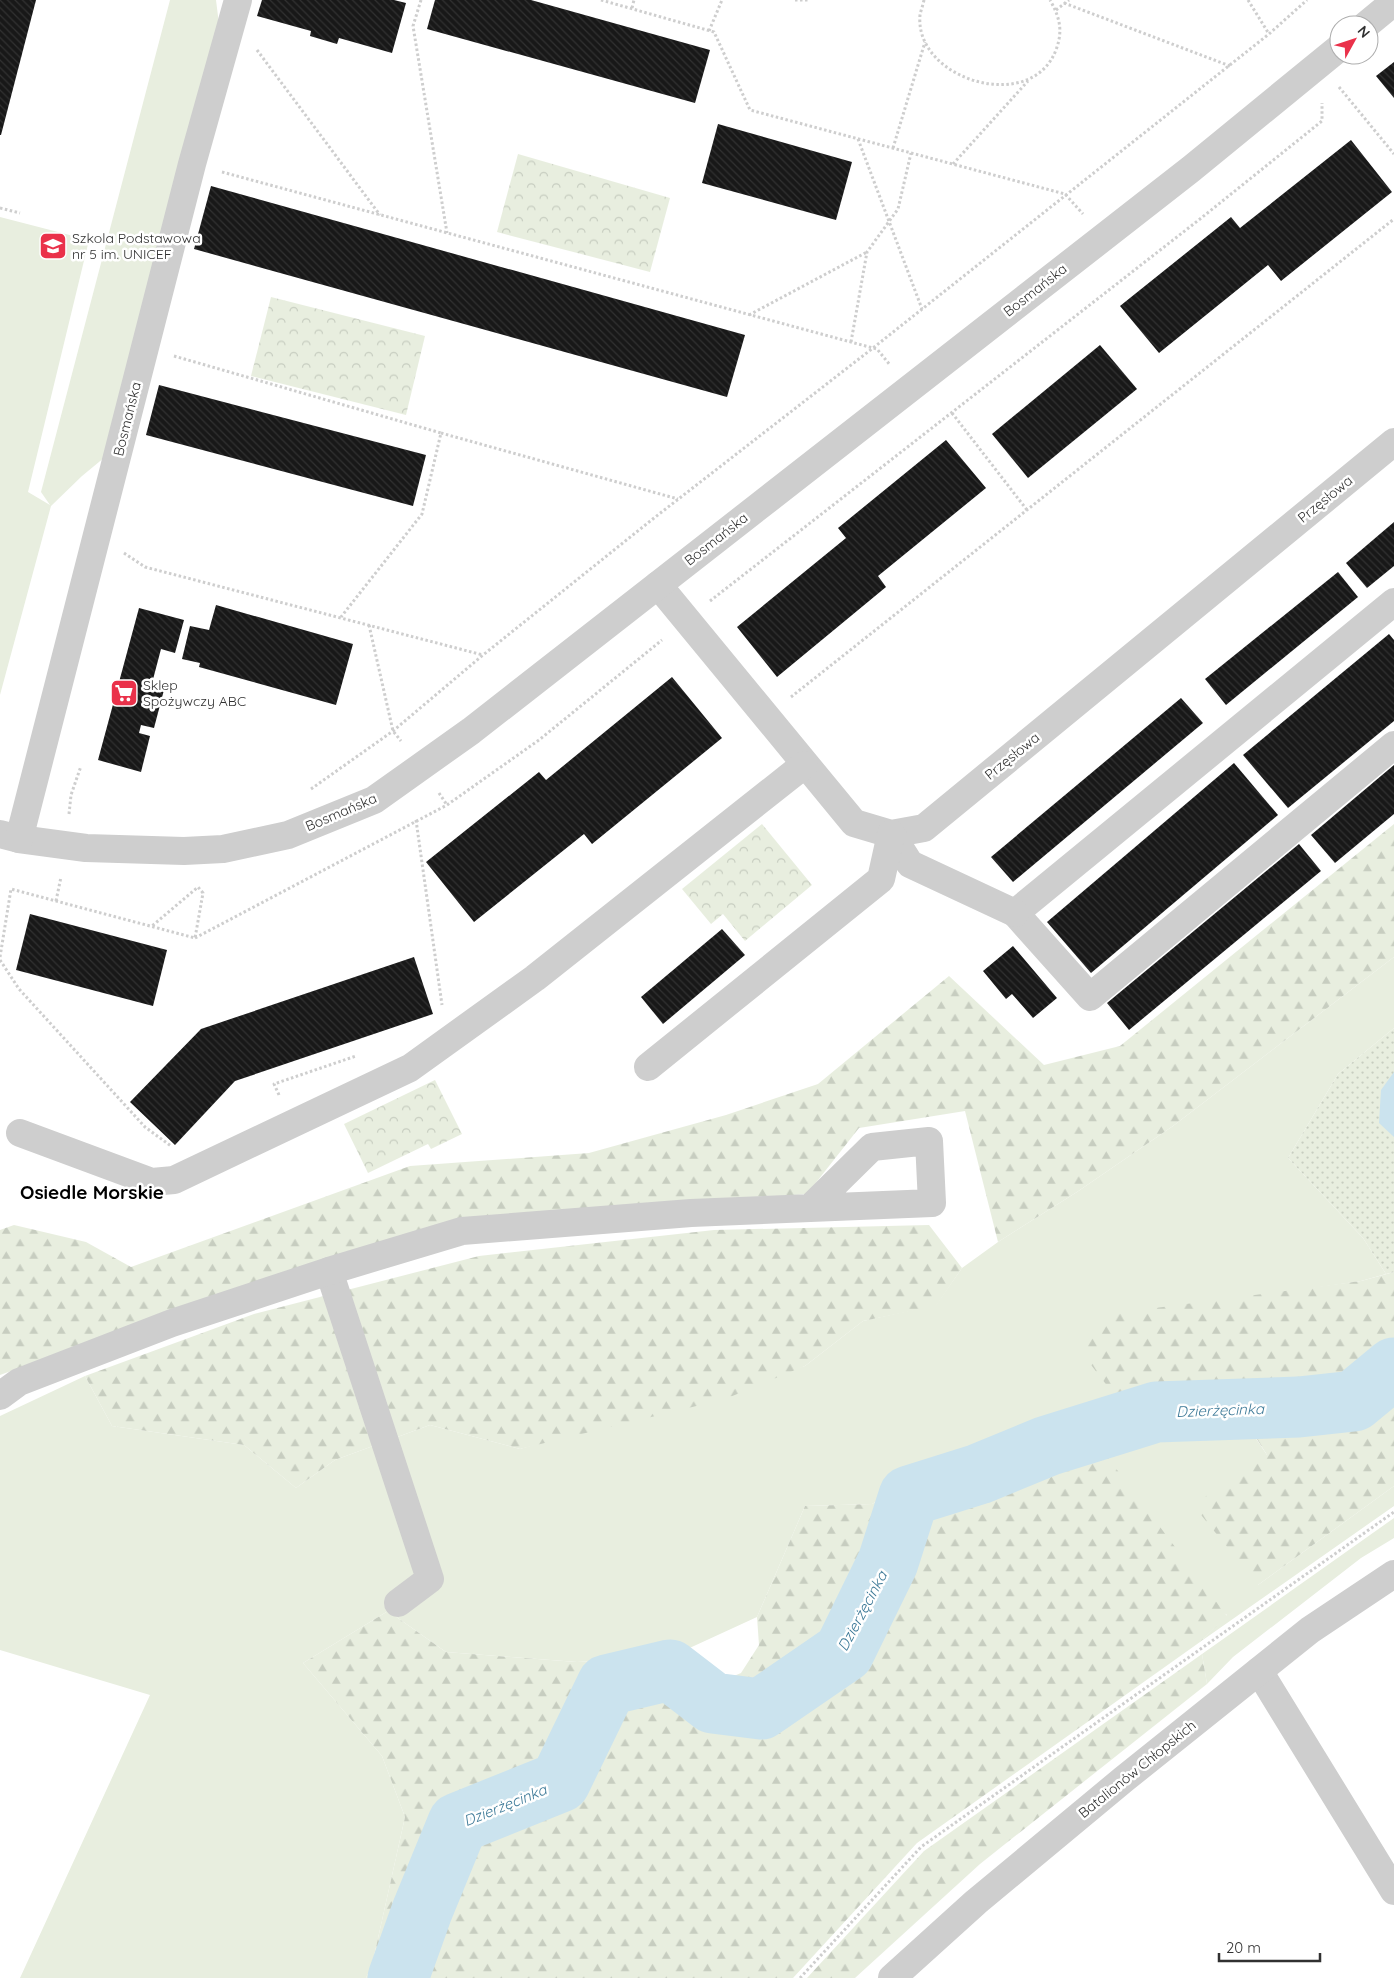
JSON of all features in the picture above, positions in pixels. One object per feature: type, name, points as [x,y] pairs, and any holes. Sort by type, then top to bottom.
[{"type":"street","name":"Bosmańska","points":[[238,0],[10,836],[86,848],[184,851],[223,849],[288,835],[374,800],[471,731],[1191,169],[1329,56]]},
{"type":"street","points":[[1378,15],[1394,2]]},
{"type":"street","name":"Przęsłowa","points":[[658,585],[804,765],[854,823],[892,834],[924,828],[1394,442]]},
{"type":"street","points":[[1015,913],[1394,602]]},
{"type":"street","points":[[892,834],[910,864],[1015,913],[1090,997],[1394,745]]},
{"type":"street","points":[[20,1133],[152,1182],[174,1180],[410,1068],[535,978],[804,765]]},
{"type":"street","points":[[648,1067],[880,879],[892,834]]},
{"type":"street","points":[[0,1396],[19,1382],[172,1322],[329,1271],[462,1231],[691,1213],[810,1208]]},
{"type":"street","points":[[329,1271],[430,1579],[398,1603]]},
{"type":"street","name":"Batalionów Chłopskich","points":[[892,1978],[976,1902],[1124,1779],[1310,1630],[1394,1574]]},
{"type":"street","points":[[1259,1671],[1394,1891]]},
{"type":"path","points":[[421,0],[413,26],[447,233]]},
{"type":"path","points":[[601,0],[714,32],[750,110],[1066,194],[1103,238]]},
{"type":"path","points":[[632,8],[634,0]]},
{"type":"path","points":[[709,31],[722,0]]},
{"type":"path","points":[[795,0],[810,0]]},
{"type":"path","points":[[924,0],[920,15],[922,35],[932,54],[947,68],[968,79],[1006,85],[1028,81]]},
{"type":"path","points":[[953,164],[1028,81],[1045,68],[1055,53],[1061,34],[1056,10],[1050,0]]},
{"type":"path","points":[[1056,10],[1069,0]]},
{"type":"path","points":[[1248,0],[1269,34]]},
{"type":"path","points":[[307,792],[393,731],[483,655],[678,500],[1230,66],[1307,0]]},
{"type":"path","points":[[1064,3],[1230,66]]},
{"type":"path","points":[[893,148],[926,42]]},
{"type":"path","points":[[252,43],[380,215]]},
{"type":"path","points":[[1335,82],[1394,154]]},
{"type":"path","points":[[172,1147],[145,1127],[20,989],[0,959],[11,889],[195,938],[447,805],[539,740],[686,620],[1193,225],[1322,121],[1322,101]]},
{"type":"path","points":[[857,139],[922,309]]},
{"type":"path","points":[[749,315],[867,252],[898,209],[911,153]]},
{"type":"path","points":[[192,164],[877,349],[909,388]]},
{"type":"path","points":[[0,208],[20,213]]},
{"type":"path","points":[[766,717],[1394,219]]},
{"type":"path","points":[[851,342],[867,252]]},
{"type":"path","points":[[167,354],[678,500]]},
{"type":"path","points":[[952,413],[1027,510]]},
{"type":"path","points":[[340,617],[422,514],[441,433]]},
{"type":"path","points":[[120,550],[145,567],[483,655]]},
{"type":"path","points":[[369,625],[393,731],[421,766],[447,805]]},
{"type":"path","points":[[416,820],[442,1007]]},
{"type":"path","points":[[152,926],[198,887],[203,893],[195,938]]},
{"type":"path","points":[[280,1098],[274,1084],[362,1054]]},
{"type":"path","points":[[800,1978],[921,1847],[1394,1512]]},
{"type":"green space","points":[[170,0],[216,0],[220,32],[105,457],[51,506],[0,695],[0,217],[89,240],[28,492],[50,505],[41,492]]},
{"type":"green space","points":[[518,154],[670,198],[650,272],[497,232]]},
{"type":"green space","points":[[271,297],[425,336],[406,415],[251,376]]},
{"type":"green space","points":[[762,824],[812,885],[745,941],[723,914],[711,924],[682,889]]},
{"type":"green space","points":[[1394,824],[1394,957],[1173,1126],[1077,1192],[998,1242],[965,1111],[859,1128],[807,1194],[468,1221],[173,1312],[0,1375],[0,1230],[14,1225],[86,1242],[131,1267],[410,1166],[589,1153],[726,1115],[818,1084],[949,976],[1044,1065],[1120,1046]]},
{"type":"green space","points":[[1394,957],[1394,1028],[1338,1074],[1288,1158],[1363,1238],[1386,1274],[1361,1281],[1251,1297],[1149,1440],[1247,1425],[1267,1455],[1258,1585],[1394,1486],[1394,1506],[1200,1642],[1227,1615],[967,1450],[872,1504],[805,1506],[757,1617],[670,1657],[577,1662],[446,1652],[388,1611],[303,1663],[382,1756],[405,1817],[372,1965],[366,1978],[20,1978],[150,1695],[0,1650],[0,1416],[85,1376],[112,1426],[244,1445],[296,1488],[335,1460],[430,1425],[520,1449],[805,1366],[863,1321],[936,1305],[962,1268],[1173,1126]]},
{"type":"green space","points":[[1394,1028],[1394,1272],[1386,1274],[1363,1238],[1288,1158],[1338,1074]]},
{"type":"green space","points":[[435,1080],[462,1134],[431,1149],[428,1144],[368,1173],[344,1124]]},
{"type":"green space","points":[[929,1225],[962,1268],[936,1306],[863,1321],[805,1366],[725,1399],[520,1449],[430,1425],[335,1460],[296,1488],[244,1445],[112,1426],[85,1376],[254,1314],[479,1256],[714,1230]]},
{"type":"green space","points":[[1394,1272],[1394,1486],[1258,1585],[1193,1505],[1267,1455],[1248,1425],[1149,1440],[1078,1348],[1117,1313],[1361,1281]]},
{"type":"green space","points":[[1072,1410],[1227,1616],[1200,1642],[917,1843],[793,1978],[366,1978],[372,1965],[405,1817],[382,1756],[303,1663],[388,1611],[446,1652],[577,1662],[670,1657],[717,1683],[741,1673],[759,1645],[757,1617],[805,1506],[872,1504],[967,1450]]},
{"type":"green space","points":[[1394,1518],[1394,1538],[1361,1558],[1233,1657],[1207,1684],[1202,1654]]},
{"type":"green space","points":[[1202,1654],[1207,1684],[980,1864],[855,1978],[807,1978],[924,1851]]},
{"type":"water","points":[[1394,1072],[1394,1137],[1379,1123],[1381,1090]]},
{"type":"building","points":[[0,0],[36,0],[1,135],[0,135]]},
{"type":"building","points":[[262,0],[394,0],[406,3],[392,53],[339,38],[337,44],[310,36],[311,31],[257,16]]},
{"type":"building","points":[[435,0],[531,0],[710,50],[695,103],[427,29]]},
{"type":"building","points":[[1394,62],[1394,98],[1376,76]]},
{"type":"building","points":[[718,124],[852,162],[836,220],[702,183]]},
{"type":"building","points":[[1351,140],[1392,192],[1281,281],[1268,265],[1159,353],[1120,306],[1231,217],[1240,228]]},
{"type":"building","points":[[211,186],[745,335],[727,397],[194,249]]},
{"type":"building","points":[[1100,345],[1137,389],[1028,478],[992,434]]},
{"type":"building","points":[[159,385],[426,455],[413,506],[146,435]]},
{"type":"building","points":[[946,440],[986,488],[878,576],[886,587],[777,677],[737,627],[846,538],[838,528]]},
{"type":"building","points":[[1394,522],[1394,566],[1367,588],[1346,563]]},
{"type":"building","points":[[1338,572],[1358,597],[1226,705],[1205,679]]},
{"type":"building","points":[[216,605],[353,644],[336,705],[199,667],[200,663],[182,659],[190,626],[209,630]]},
{"type":"building","points":[[139,608],[184,620],[175,653],[161,649],[151,687],[164,690],[154,728],[141,725],[139,733],[150,736],[141,772],[98,760]]},
{"type":"building","points":[[1389,634],[1394,640],[1394,721],[1288,808],[1243,755]]},
{"type":"building","points":[[672,677],[722,738],[592,844],[584,834],[474,922],[426,862],[539,772],[546,780]]},
{"type":"building","points":[[1181,698],[1203,723],[1013,882],[991,857]]},
{"type":"building","points":[[1234,763],[1278,815],[1091,973],[1047,922]]},
{"type":"building","points":[[1394,765],[1394,814],[1335,863],[1311,835]]},
{"type":"building","points":[[1299,844],[1321,871],[1129,1030],[1107,1003]]},
{"type":"building","points":[[30,914],[167,950],[153,1006],[16,970]]},
{"type":"building","points":[[722,929],[745,955],[663,1024],[641,997]]},
{"type":"building","points":[[1013,946],[1057,998],[1033,1018],[1012,994],[1006,999],[983,971]]},
{"type":"building","points":[[414,957],[433,1014],[235,1081],[175,1145],[130,1102],[201,1029]]},
{"type":"waterway","name":"Dzierżęcinka","points":[[398,1978],[422,1911],[458,1823],[560,1782],[607,1685],[670,1670],[713,1703],[761,1709],[844,1652],[888,1562],[909,1496],[979,1474],[1047,1446],[1156,1412],[1299,1407],[1354,1401],[1394,1368]]},
{"type":"place","name":"Szkola Podstawowa nr 5 im. UNICEF","points":[[53,246]]},
{"type":"place","name":"Sklep Spożywczy ABC","points":[[124,693]]},
{"type":"district","name":"Osiedle Morskie","points":[[92,1192]]}]
